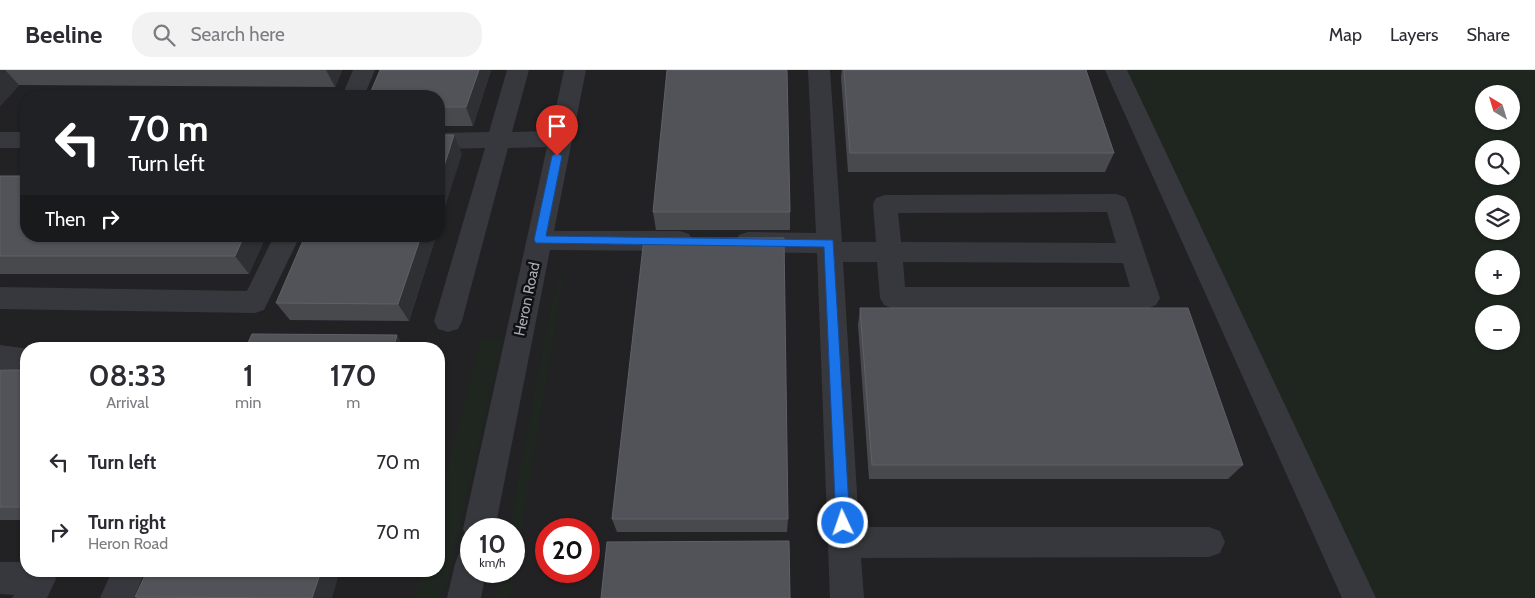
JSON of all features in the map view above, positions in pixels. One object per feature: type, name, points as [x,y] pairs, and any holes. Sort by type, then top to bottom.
[{"type":"street","points":[[356,90],[364,70]]},
{"type":"street","points":[[448,321],[518,70]]},
{"type":"street","name":"Heron Road","points":[[481,518],[575,70]]},
{"type":"street","points":[[819,70],[847,598]]},
{"type":"street","points":[[1116,70],[1359,598]]},
{"type":"street","points":[[445,141],[560,139]]},
{"type":"street","points":[[0,140],[20,140]]},
{"type":"street","points":[[1116,203],[1133,253],[1147,298],[893,298],[885,204],[1116,203]]},
{"type":"street","points":[[540,240],[714,242],[829,247],[889,252],[1133,253]]},
{"type":"street","points":[[0,298],[256,302],[284,242]]},
{"type":"street","points":[[0,357],[20,359]]},
{"type":"street","points":[[844,543],[1209,542]]},
{"type":"street","points":[[117,598],[126,577]]},
{"type":"street","points":[[0,578],[38,579],[29,598]]},
{"type":"street","points":[[464,598],[467,583]]},
{"type":"shaded area","points":[[0,70],[1535,70],[1535,598],[0,598]]},
{"type":"shaded area","points":[[1124,70],[1535,70],[1535,598],[1370,598]]},
{"type":"shaded area","points":[[564,277],[523,518],[511,518],[547,322],[558,281]]},
{"type":"shaded area","points":[[481,339],[503,339],[462,518],[460,518],[446,586],[437,598],[414,598],[419,577],[445,577],[445,478]]},
{"type":"shaded area","points":[[499,583],[513,583],[510,598],[496,598]]},
{"type":"building","points":[[380,70],[479,70],[466,107],[445,107],[445,90],[372,90]]},
{"type":"building","points":[[667,70],[787,70],[790,212],[653,212]]},
{"type":"building","points":[[844,70],[1086,70],[1114,153],[850,153]]},
{"type":"building","points":[[445,135],[454,135],[445,163]]},
{"type":"building","points":[[0,176],[20,176],[20,242],[241,242],[235,256],[0,256]]},
{"type":"building","points":[[644,238],[784,238],[788,519],[612,519]]},
{"type":"building","points":[[302,242],[419,242],[398,304],[276,303]]},
{"type":"building","points":[[860,308],[1188,308],[1243,465],[872,465]]},
{"type":"building","points":[[252,334],[397,335],[395,342],[248,342]]},
{"type":"building","points":[[0,370],[20,370],[20,507],[0,507]]},
{"type":"building","points":[[789,541],[790,598],[601,598],[607,542]]},
{"type":"building","points":[[144,577],[319,577],[312,598],[135,597]]},
{"type":"route","points":[[557,156],[540,240],[829,243],[843,523]]}]
